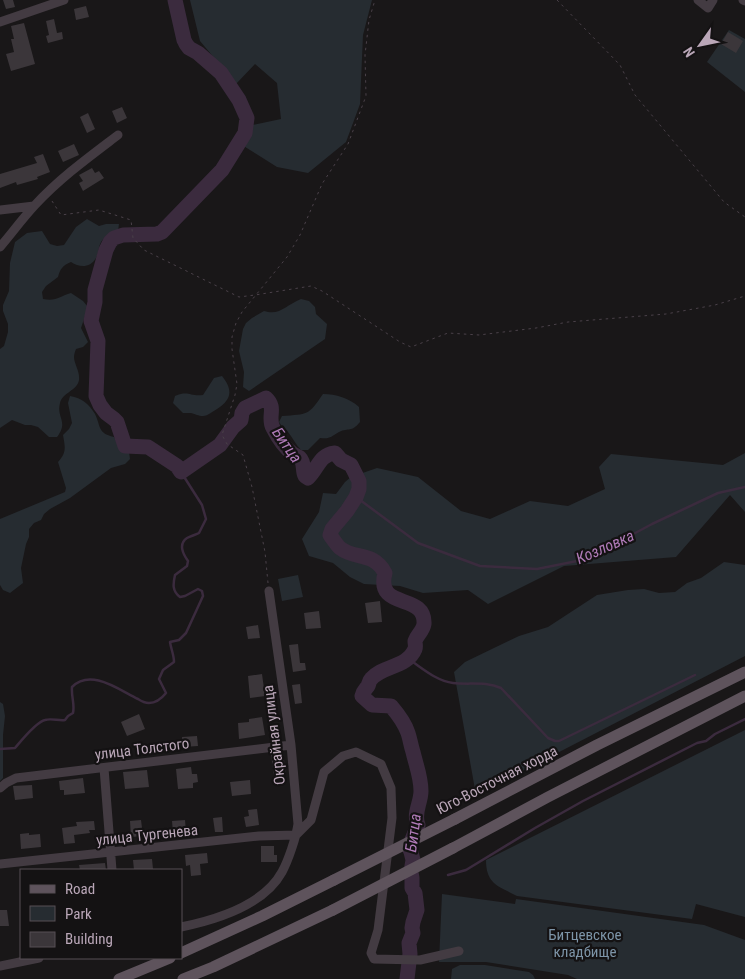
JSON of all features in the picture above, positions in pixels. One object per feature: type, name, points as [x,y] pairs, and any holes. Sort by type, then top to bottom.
[{"type":"main road","name":"Юго-Восточная хорда","points":[[182,953],[262,916],[597,745],[745,672]]},
{"type":"main road","points":[[183,979],[213,967],[333,910],[745,696]]},
{"type":"main road","points":[[119,979],[168,959]]},
{"type":"street","points":[[0,22],[64,0]]},
{"type":"street","points":[[698,0],[708,8],[713,0]]},
{"type":"street","points":[[0,248],[34,206],[76,166],[118,135]]},
{"type":"street","points":[[0,210],[34,206]]},
{"type":"street","name":"Окрайная улица","points":[[182,927],[198,924],[225,914],[251,902],[268,890],[282,873],[296,835],[298,824],[291,745],[269,591]]},
{"type":"street","name":"улица Толстого","points":[[0,788],[16,778],[291,745]]},
{"type":"street","points":[[296,835],[311,820],[324,772],[342,756],[356,752],[381,764],[391,788],[392,818],[378,930],[371,953],[374,959],[420,960],[459,951]]},
{"type":"street","points":[[104,768],[112,869]]},
{"type":"street","name":"улица Тургенева","points":[[0,864],[259,836],[296,835]]},
{"type":"street","points":[[0,966],[35,959]]},
{"type":"path","points":[[269,591],[252,487],[243,454],[227,444],[222,435],[237,384],[232,336],[242,312],[287,257],[300,234],[322,184],[348,144],[366,96],[365,55],[369,20],[375,0]]},
{"type":"path","points":[[557,0],[620,65],[635,95],[724,202],[745,217]]},
{"type":"path","points":[[48,193],[61,215],[99,210],[131,220],[133,238],[144,250],[238,297],[255,296],[311,286],[411,347],[448,332],[479,335],[568,322],[666,314],[715,305],[745,296]]},
{"type":"green space","points":[[190,0],[372,0],[363,35],[360,104],[346,142],[308,173],[277,167],[242,145],[248,126],[281,119],[277,83],[255,64],[236,84],[200,41]]},
{"type":"green space","points":[[729,30],[745,39],[745,92],[707,62]]},
{"type":"green space","points":[[87,219],[99,226],[119,224],[118,231],[108,235],[103,240],[97,256],[91,264],[81,266],[71,262],[66,264],[58,277],[46,286],[42,292],[43,299],[47,300],[71,293],[88,307],[81,328],[88,342],[83,347],[76,349],[74,360],[79,380],[76,387],[64,396],[60,403],[62,427],[60,432],[57,437],[49,437],[38,427],[12,420],[0,428],[0,349],[4,346],[8,332],[3,305],[9,291],[10,263],[15,242],[27,233],[42,231],[50,244],[64,245],[76,227]]},
{"type":"green space","points":[[301,299],[309,301],[315,307],[316,314],[327,324],[325,339],[249,391],[243,387],[244,372],[239,351],[246,323],[264,311],[279,311]]},
{"type":"green space","points":[[222,376],[228,386],[228,398],[226,402],[209,414],[201,416],[183,413],[173,403],[175,396],[180,394],[203,395],[214,378]]},
{"type":"green space","points":[[323,394],[342,397],[359,407],[360,422],[352,429],[342,431],[328,438],[320,438],[308,450],[301,450],[279,422],[282,416],[307,412]]},
{"type":"green space","points":[[70,396],[88,404],[95,414],[102,431],[114,437],[120,446],[129,452],[130,459],[125,464],[111,468],[70,498],[50,509],[41,520],[34,523],[29,529],[29,537],[21,568],[23,583],[10,593],[3,590],[0,585],[0,519],[65,492],[66,488],[58,462],[65,449],[63,435],[72,423],[68,403]]},
{"type":"green space","points":[[745,453],[745,512],[730,495],[676,557],[564,566],[488,604],[468,590],[423,593],[400,586],[364,584],[350,577],[333,563],[309,556],[302,539],[319,512],[323,493],[336,494],[351,477],[377,468],[418,477],[461,511],[490,519],[530,501],[568,506],[605,489],[599,467],[611,454],[723,465]]},
{"type":"green space","points":[[724,562],[745,565],[745,656],[476,795],[454,672],[465,662],[519,636],[548,627],[597,595],[644,589],[659,593],[675,592],[687,583],[701,578]]},
{"type":"green space","points":[[298,575],[303,597],[282,601],[278,579]]},
{"type":"green space","points":[[0,702],[3,704],[5,716],[3,778],[0,781]]},
{"type":"green space","points":[[745,730],[745,917],[696,904],[692,919],[517,896],[499,887],[488,874],[486,860]]},
{"type":"green space","name":"Битцевское кладбище","points":[[442,894],[515,904],[516,899],[704,925],[745,940],[745,979],[577,979],[568,975],[486,962],[439,962]]},
{"type":"green space","points":[[460,965],[485,965],[529,972],[535,979],[451,979],[452,969]]},
{"type":"building","points":[[3,0],[13,0],[15,7],[6,9]]},
{"type":"building","points":[[86,6],[89,17],[76,20],[74,9]]},
{"type":"building","points":[[54,19],[57,33],[62,32],[63,39],[48,43],[46,36],[49,35],[46,21]]},
{"type":"building","points":[[24,23],[35,64],[11,71],[6,54],[14,52],[11,26]]},
{"type":"building","points":[[728,32],[743,41],[736,53],[721,44]]},
{"type":"building","points":[[122,107],[127,118],[117,123],[112,111]]},
{"type":"building","points":[[88,113],[95,129],[87,133],[80,117]]},
{"type":"building","points":[[74,144],[79,155],[63,162],[58,151]]},
{"type":"building","points":[[43,154],[50,172],[37,177],[38,179],[17,185],[16,182],[0,188],[0,174],[37,163],[34,157]]},
{"type":"building","points":[[92,168],[95,173],[99,171],[104,178],[83,191],[79,183],[83,181],[79,175]]},
{"type":"building","points":[[380,601],[382,622],[368,623],[365,603]]},
{"type":"building","points":[[319,611],[321,628],[306,629],[304,613]]},
{"type":"building","points":[[258,625],[260,638],[248,639],[246,627]]},
{"type":"building","points":[[298,644],[300,663],[305,663],[306,670],[293,672],[289,645]]},
{"type":"building","points":[[262,674],[265,696],[250,698],[248,676]]},
{"type":"building","points":[[300,684],[302,703],[295,704],[292,685]]},
{"type":"building","points":[[139,714],[145,729],[127,736],[121,722]]},
{"type":"building","points":[[262,717],[265,735],[239,739],[238,723],[249,722],[249,719]]},
{"type":"building","points":[[197,736],[198,746],[183,747],[182,737]]},
{"type":"building","points":[[283,752],[286,775],[274,776],[271,754]]},
{"type":"building","points":[[191,767],[192,774],[197,774],[198,782],[193,783],[193,788],[178,789],[176,769]]},
{"type":"building","points":[[147,770],[149,787],[125,789],[123,772]]},
{"type":"building","points":[[83,778],[85,793],[64,795],[64,790],[60,790],[59,781]]},
{"type":"building","points":[[250,780],[251,794],[232,796],[230,782]]},
{"type":"building","points":[[32,785],[33,798],[15,800],[13,786]]},
{"type":"building","points":[[257,809],[259,825],[246,827],[244,817],[249,816],[248,810]]},
{"type":"building","points":[[222,817],[223,832],[215,832],[213,818]]},
{"type":"building","points":[[141,820],[143,836],[131,837],[130,821]]},
{"type":"building","points":[[185,820],[186,832],[173,833],[172,821]]},
{"type":"building","points":[[94,821],[95,830],[89,830],[90,833],[74,835],[75,843],[64,844],[62,828],[77,826],[76,822]]},
{"type":"building","points":[[29,833],[29,835],[40,834],[41,847],[21,849],[20,834]]},
{"type":"building","points":[[261,846],[274,846],[274,855],[277,855],[277,862],[261,862]]},
{"type":"building","points":[[207,853],[208,863],[200,864],[201,875],[191,876],[190,865],[186,866],[185,855]]},
{"type":"building","points":[[152,859],[153,869],[134,869],[133,860]]},
{"type":"building","points":[[105,863],[106,869],[80,869],[79,865]]},
{"type":"building","points":[[0,910],[7,910],[9,926],[0,926]]},
{"type":"waterway","name":"Битца","points":[[175,0],[186,44],[221,73],[239,100],[247,118],[245,133],[222,170],[162,232],[157,234],[123,235],[114,238],[110,242],[95,290],[95,302],[91,321],[98,341],[96,396],[106,413],[117,422],[125,446],[148,447],[177,466],[181,472],[220,445],[233,427],[241,420],[245,408],[266,398],[271,405],[271,424],[287,449],[302,460],[305,476],[308,478],[322,459],[330,454],[335,453],[341,460],[351,465],[359,481],[359,489],[356,497],[332,529],[330,535],[340,548],[346,552],[369,559],[380,566],[385,573],[384,585],[387,593],[417,608],[422,614],[424,624],[415,641],[415,648],[411,655],[401,663],[376,674],[370,680],[362,696],[372,705],[391,706],[398,715],[408,733],[420,781],[421,795],[416,816],[418,825],[409,847],[413,860],[411,872],[412,888],[415,893],[417,910],[413,922],[413,933],[409,943],[410,954],[407,979]]},
{"type":"waterway","points":[[0,749],[15,748],[41,721],[50,719],[65,720],[73,713],[72,687],[80,682],[88,680],[105,682],[148,703],[156,701],[166,693],[159,679],[163,670],[174,662],[170,642],[179,640],[186,633],[203,596],[202,591],[198,589],[180,597],[174,587],[175,575],[187,566],[188,561],[182,546],[184,540],[199,533],[206,519],[202,505],[181,472]]},
{"type":"waterway","name":"Козловка","points":[[356,497],[418,543],[480,566],[537,569],[587,559],[652,524],[718,493],[745,487]]},
{"type":"waterway","points":[[407,658],[435,677],[447,682],[489,685],[501,688],[548,738],[555,741],[559,741],[695,675]]},
{"type":"waterway","points":[[448,875],[466,870],[583,801],[697,743],[706,741],[715,734],[745,719]]}]
